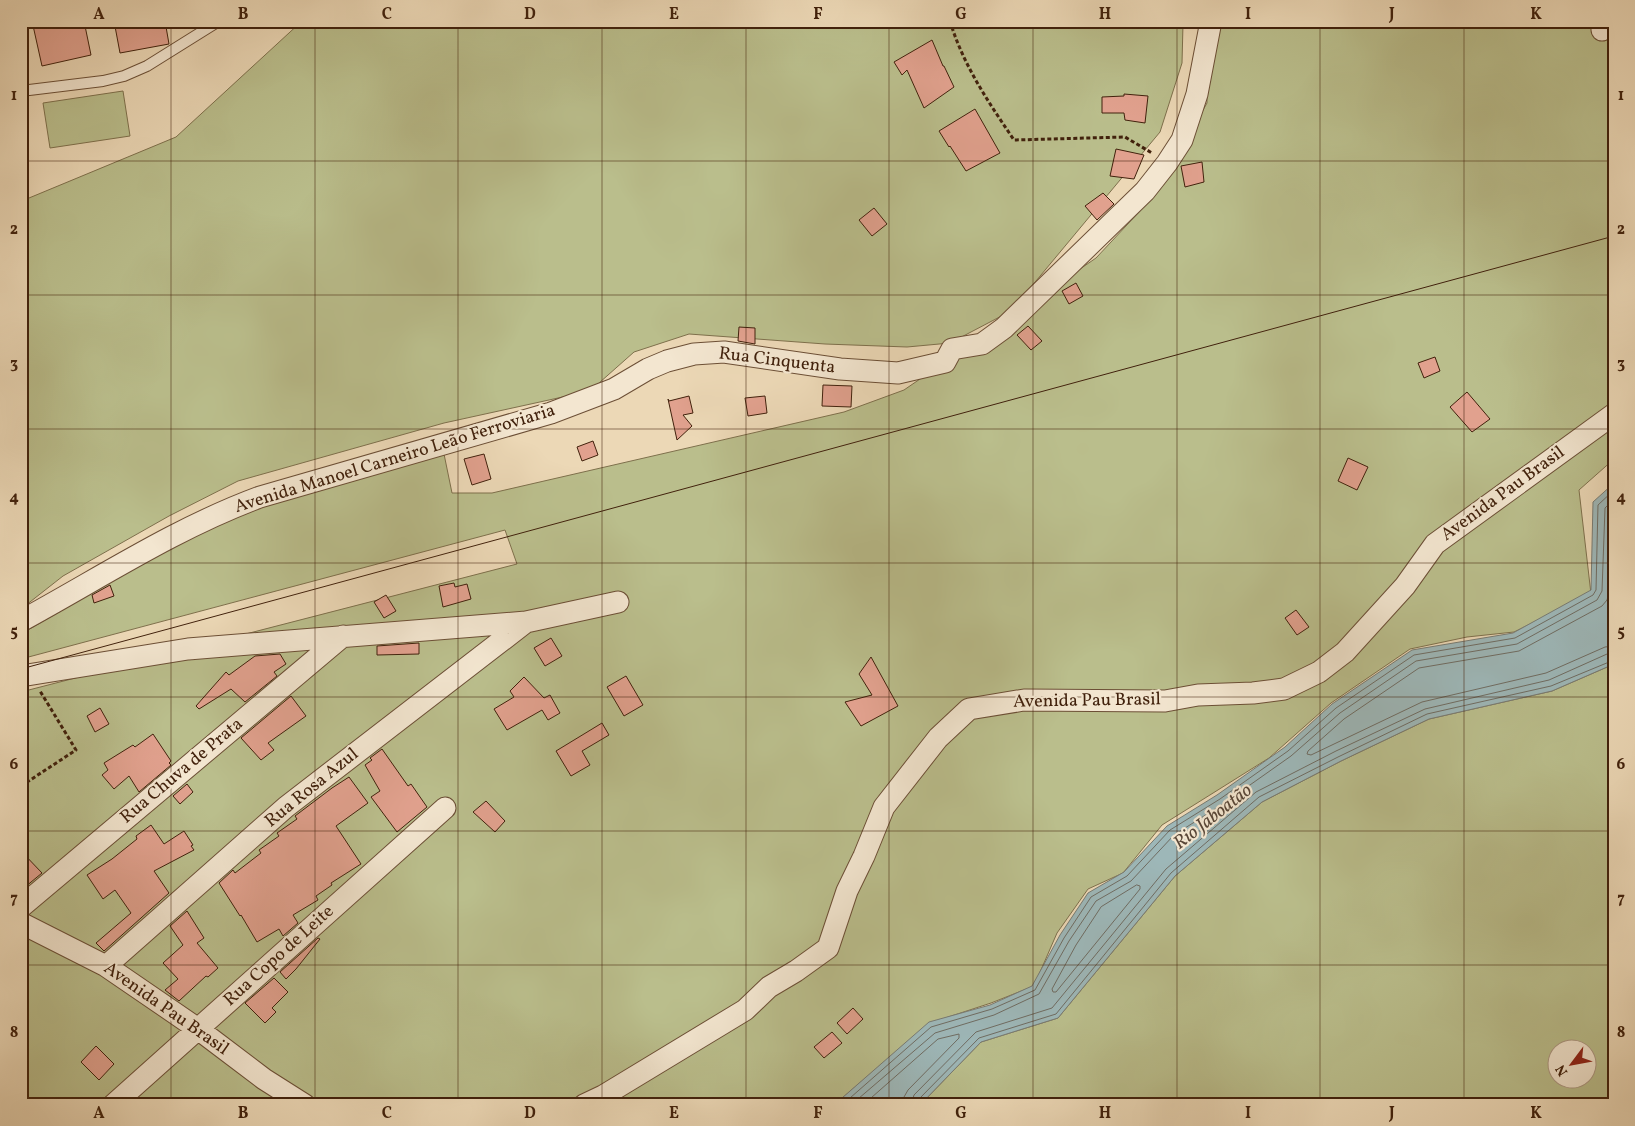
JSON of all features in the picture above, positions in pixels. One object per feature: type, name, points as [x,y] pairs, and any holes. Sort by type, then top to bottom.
[{"type":"street","points":[[1167,163],[1182,140],[1197,94],[1211,21]]},
{"type":"street","name":"Rua Cinquenta","points":[[614,389],[648,369],[667,361],[694,354],[724,352],[840,369],[898,373],[945,362],[952,349],[982,344],[1004,328],[1144,191],[1167,163]]},
{"type":"street","name":"Avenida Manoel Carneiro Leão Ferroviaria","points":[[21,621],[224,510],[260,497],[551,413],[614,389]]},
{"type":"street","name":"Avenida Pau Brasil","points":[[584,1105],[603,1096],[745,1010],[769,987],[796,971],[828,948],[846,891],[864,856],[884,807],[938,738],[969,709],[1024,700],[1165,700],[1198,695],[1253,693],[1284,689],[1319,672],[1345,652],[1405,586],[1435,544],[1614,414]]},
{"type":"street","points":[[25,674],[188,649],[526,622],[618,602]]},
{"type":"street","name":"Rua Rosa Azul","points":[[106,966],[286,807],[526,622]]},
{"type":"street","name":"Rua Chuva de Prata","points":[[21,907],[343,636]]},
{"type":"street","name":"Rua Copo de Leite","points":[[113,1105],[445,808]]},
{"type":"street","name":"Avenida Pau Brasil","points":[[21,923],[106,966],[198,1029],[264,1079],[305,1105]]},
{"type":"lane","points":[[22,89],[103,81],[124,76],[147,66],[218,21]]},
{"type":"path","points":[[950,21],[954,34],[984,97],[1014,140],[1125,137],[1167,163]]},
{"type":"path","points":[[21,786],[76,750],[25,674]]},
{"type":"green space","points":[[302,21],[1159,21],[1183,24],[1182,63],[1160,132],[1011,311],[950,343],[907,347],[825,344],[689,334],[634,352],[590,391],[444,423],[238,481],[169,516],[63,576],[21,609],[21,190],[29,198],[176,137]]},
{"type":"green space","points":[[1207,21],[1614,21],[1614,459],[1579,490],[1591,594],[1514,632],[1467,637],[1410,649],[1331,703],[1269,758],[1162,825],[1123,873],[1088,889],[1057,933],[1034,986],[991,1003],[930,1023],[834,1105],[31,1105],[21,1092],[21,692],[517,564],[505,530],[21,659],[21,634],[183,540],[257,508],[444,454],[452,493],[492,493],[844,412],[904,390],[1096,258],[1156,194],[1207,103]]},
{"type":"green space","points":[[123,91],[130,136],[50,148],[43,103]]},
{"type":"green space","points":[[1614,664],[1614,1105],[920,1105],[981,1042],[1058,1018],[1175,876],[1262,802],[1341,761],[1429,719],[1552,691]]},
{"type":"water","name":"Rio Jaboatão","points":[[1614,483],[1614,664],[1552,691],[1429,719],[1341,761],[1262,802],[1175,876],[1058,1018],[981,1042],[920,1105],[834,1105],[929,1022],[990,1005],[1032,986],[1060,935],[1088,893],[1124,872],[1167,826],[1217,795],[1285,747],[1332,704],[1412,650],[1513,633],[1591,590],[1593,502]]},
{"type":"building","points":[[32,21],[84,21],[91,55],[42,66]]},
{"type":"building","points":[[114,21],[165,21],[169,44],[120,53]]},
{"type":"building","points":[[932,40],[954,87],[924,108],[907,70],[902,75],[894,62]]},
{"type":"building","points":[[1124,94],[1148,96],[1145,123],[1125,120],[1124,113],[1102,113],[1102,97],[1124,96]]},
{"type":"building","points":[[975,109],[1000,153],[966,171],[939,131]]},
{"type":"building","points":[[1116,149],[1144,155],[1134,179],[1110,176]]},
{"type":"building","points":[[1202,162],[1204,182],[1185,187],[1181,166]]},
{"type":"building","points":[[1103,193],[1114,204],[1097,220],[1085,206]]},
{"type":"building","points":[[874,208],[887,224],[872,236],[859,220]]},
{"type":"building","points":[[1076,283],[1083,296],[1069,304],[1062,291]]},
{"type":"building","points":[[1028,326],[1042,341],[1031,350],[1017,335]]},
{"type":"building","points":[[739,327],[755,328],[755,344],[738,341]]},
{"type":"building","points":[[1435,357],[1440,371],[1424,378],[1418,363]]},
{"type":"building","points":[[823,385],[852,386],[851,407],[822,406]]},
{"type":"building","points":[[1467,392],[1490,419],[1472,432],[1450,407]]},
{"type":"building","points":[[689,396],[693,413],[683,415],[692,426],[677,440],[668,399],[669,401]]},
{"type":"building","points":[[765,396],[767,413],[748,416],[745,398]]},
{"type":"building","points":[[593,441],[598,455],[582,461],[577,447]]},
{"type":"building","points":[[484,454],[491,479],[472,485],[464,459]]},
{"type":"building","points":[[1348,458],[1368,467],[1357,490],[1338,481]]},
{"type":"building","points":[[454,583],[455,587],[467,584],[471,599],[443,607],[439,586]]},
{"type":"building","points":[[110,585],[114,596],[94,603],[92,595]]},
{"type":"building","points":[[386,595],[396,611],[384,618],[374,602]]},
{"type":"building","points":[[1296,610],[1309,627],[1297,635],[1285,618]]},
{"type":"building","points":[[551,638],[562,656],[545,666],[534,648]]},
{"type":"building","points":[[419,643],[419,654],[377,655],[377,646]]},
{"type":"building","points":[[280,654],[286,664],[274,672],[277,676],[245,702],[231,689],[199,709],[196,706],[226,672],[229,675],[255,656]]},
{"type":"building","points":[[871,657],[898,706],[861,726],[845,702],[872,695],[859,674]]},
{"type":"building","points":[[626,676],[643,705],[624,716],[607,687]]},
{"type":"building","points":[[524,677],[544,698],[550,695],[560,713],[548,720],[542,710],[507,730],[494,709],[514,697],[510,691]]},
{"type":"building","points":[[291,696],[306,716],[268,743],[274,750],[261,760],[241,738]]},
{"type":"building","points":[[100,708],[109,724],[95,732],[87,716]]},
{"type":"building","points":[[602,723],[609,735],[582,751],[590,765],[571,776],[556,751]]},
{"type":"building","points":[[153,734],[171,761],[169,763],[171,765],[139,792],[129,776],[114,789],[102,775],[108,770],[104,763],[133,745],[135,747]]},
{"type":"building","points":[[382,749],[408,786],[411,784],[427,807],[397,832],[371,797],[380,791],[365,765],[372,760],[370,758]]},
{"type":"building","points":[[349,777],[368,803],[336,826],[361,864],[331,883],[332,885],[316,896],[318,900],[293,915],[298,923],[283,936],[279,929],[257,942],[219,883],[233,870],[235,873],[261,853],[259,850],[279,836],[277,833],[297,819],[295,816]]},
{"type":"building","points":[[187,784],[193,792],[180,804],[173,796]]},
{"type":"building","points":[[486,801],[505,821],[495,832],[473,812]]},
{"type":"building","points":[[151,825],[164,844],[184,831],[194,850],[154,871],[169,893],[104,951],[96,943],[131,913],[115,890],[103,899],[87,875],[112,859],[137,839],[136,836]]},
{"type":"building","points":[[21,851],[42,873],[25,887],[21,883]]},
{"type":"building","points":[[187,911],[204,938],[197,943],[218,968],[208,977],[206,976],[179,1001],[165,990],[178,979],[163,963],[183,945],[170,926]]},
{"type":"building","points":[[318,938],[320,939],[286,979],[280,972]]},
{"type":"building","points":[[274,978],[288,992],[272,1008],[276,1012],[265,1023],[245,1003]]},
{"type":"building","points":[[853,1008],[863,1019],[847,1034],[837,1023]]},
{"type":"building","points":[[832,1032],[842,1043],[824,1058],[814,1047]]},
{"type":"building","points":[[96,1046],[114,1064],[99,1080],[81,1062]]},
{"type":"waterway","points":[[21,1101],[26,1105]]},
{"type":"tram line","points":[[21,669],[1614,236]]}]
